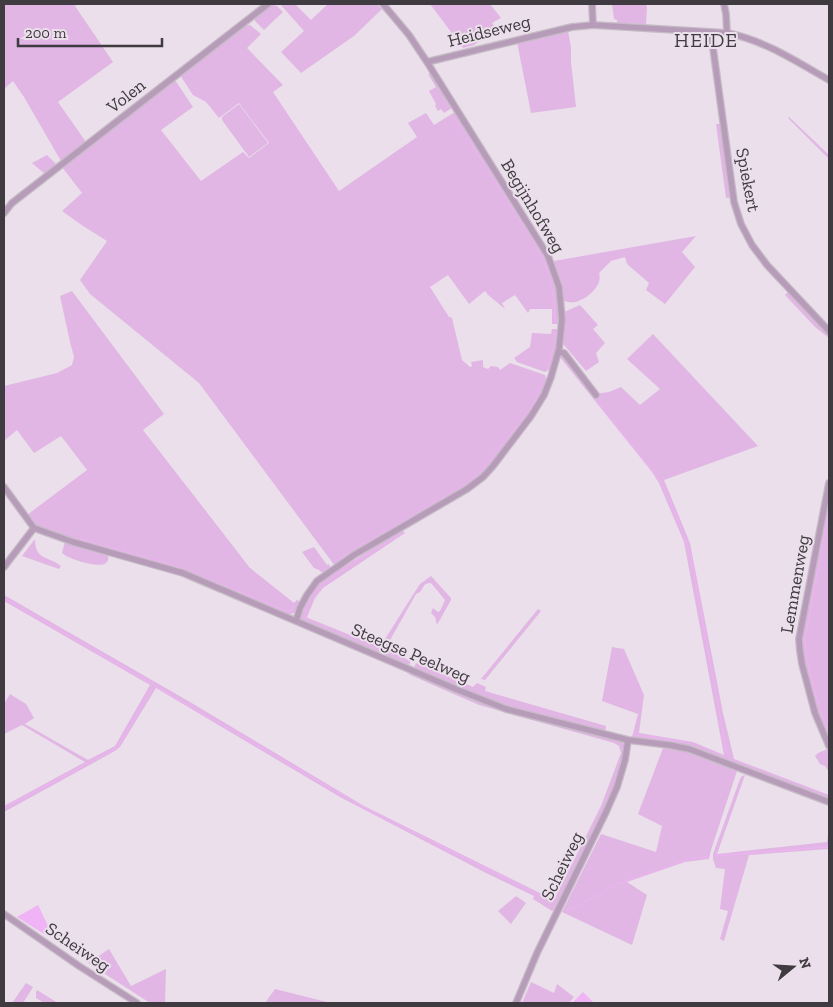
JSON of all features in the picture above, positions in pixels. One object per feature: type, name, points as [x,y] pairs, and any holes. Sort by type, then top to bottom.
[{"type":"street","name":"Volen","points":[[4,213],[12,203],[268,4]]},
{"type":"street","name":"Heidseweg","points":[[384,4],[409,35],[427,62],[572,26],[593,25],[727,33],[741,36],[761,42],[829,80]]},
{"type":"street","points":[[592,4],[593,25]]},
{"type":"street","points":[[724,4],[727,33]]},
{"type":"street","name":"Spiekert","points":[[710,33],[734,202],[741,224],[752,245],[767,265],[829,331]]},
{"type":"street","name":"Begijnhofweg","points":[[296,621],[307,595],[317,582],[354,555],[467,489],[483,477],[531,416],[544,395],[558,352],[562,319],[558,287],[548,256],[427,62]]},
{"type":"street","points":[[558,352],[564,353],[596,395]]},
{"type":"street","name":"Lemmenweg","points":[[829,482],[802,618],[800,639],[802,664],[815,713],[829,746]]},
{"type":"street","points":[[4,487],[34,528],[4,567]]},
{"type":"street","name":"Steegse Peelweg","points":[[34,528],[73,542],[183,573],[506,709],[628,740],[688,749],[829,802]]},
{"type":"street","name":"Scheiweg","points":[[516,1003],[537,953],[617,787],[628,740]]},
{"type":"street","name":"Scheiweg","points":[[4,914],[137,1003]]},
{"type":"shaded area","points":[[4,4],[77,4],[75,6],[113,62],[58,102],[86,142],[61,161],[13,81],[4,89]]},
{"type":"shaded area","points":[[270,4],[277,6],[283,12],[264,30],[255,21],[255,17]]},
{"type":"shaded area","points":[[280,4],[295,4],[311,20],[328,4],[377,4],[382,9],[354,36],[301,73],[281,52],[304,31]]},
{"type":"shaded area","points":[[430,4],[490,4],[501,18],[492,23],[496,28],[474,45],[463,48]]},
{"type":"shaded area","points":[[612,4],[645,4],[647,7],[646,24],[617,23],[617,20],[614,19]]},
{"type":"shaded area","points":[[250,25],[261,34],[247,48],[283,85],[273,92],[339,191],[417,137],[408,123],[426,113],[434,125],[455,112],[535,237],[548,262],[558,297],[559,324],[552,324],[552,309],[530,309],[528,313],[515,295],[502,303],[505,309],[485,291],[469,304],[448,275],[430,287],[449,317],[452,318],[462,360],[470,367],[472,366],[471,362],[483,360],[483,367],[488,369],[491,366],[498,367],[500,370],[510,363],[545,375],[547,381],[540,399],[504,450],[477,479],[335,566],[199,383],[90,294],[80,280],[107,241],[62,211],[82,193],[62,167],[126,118],[142,103],[175,80],[193,107],[161,130],[201,181],[243,152],[249,158],[269,143],[239,103],[219,118],[206,102],[193,95],[180,75],[243,26]]},
{"type":"shaded area","points":[[568,31],[576,107],[531,113],[517,42]]},
{"type":"shaded area","points":[[428,74],[432,75],[452,108],[444,113],[441,109],[438,111],[435,106],[436,104],[429,91],[436,87]]},
{"type":"shaded area","points":[[239,104],[268,143],[249,157],[222,120],[222,117]]},
{"type":"shaded area","points":[[788,118],[829,155],[829,159]]},
{"type":"shaded area","points":[[716,124],[721,124],[732,197],[726,198]]},
{"type":"shaded area","points":[[47,155],[57,165],[45,174],[32,163]]},
{"type":"shaded area","points":[[696,236],[682,252],[695,267],[665,304],[646,290],[649,283],[627,264],[625,257],[611,261],[599,273],[600,278],[597,287],[585,298],[576,302],[564,301],[554,261]]},
{"type":"shaded area","points":[[72,291],[164,414],[143,430],[250,568],[294,603],[297,600],[301,602],[297,611],[292,614],[285,614],[200,578],[69,538],[39,527],[27,515],[87,470],[61,436],[34,453],[17,430],[4,441],[4,386],[57,373],[72,365],[74,357],[60,296]]},
{"type":"shaded area","points":[[788,292],[829,332],[829,338],[815,327],[785,295]]},
{"type":"shaded area","points":[[580,305],[598,325],[593,329],[605,343],[596,353],[599,362],[586,371],[562,344],[564,312]]},
{"type":"shaded area","points":[[552,329],[559,329],[556,350],[550,369],[545,372],[517,362],[514,358],[530,347],[532,333],[551,334]]},
{"type":"shaded area","points":[[653,334],[758,446],[664,480],[690,543],[723,713],[734,759],[829,795],[829,801],[681,745],[632,737],[638,714],[602,701],[612,647],[624,649],[644,695],[639,733],[693,742],[724,755],[684,542],[659,483],[652,472],[559,356],[564,355],[594,394],[609,392],[621,387],[640,405],[660,389],[627,359]]},
{"type":"shaded area","points":[[829,489],[829,741],[809,685],[803,660],[802,634]]},
{"type":"shaded area","points":[[402,530],[405,533],[323,588],[315,598],[307,617],[380,647],[420,584],[431,576],[451,598],[437,625],[435,617],[431,613],[433,608],[438,612],[440,611],[445,600],[431,583],[428,583],[416,594],[385,649],[411,661],[407,666],[303,622],[300,619],[301,609],[319,584]]},
{"type":"shaded area","points":[[35,539],[37,551],[43,557],[61,566],[59,569],[22,556]]},
{"type":"shaded area","points":[[65,541],[108,555],[108,561],[99,565],[71,558],[62,553]]},
{"type":"shaded area","points":[[314,547],[327,565],[329,564],[330,567],[324,572],[314,568],[302,552]]},
{"type":"shaded area","points":[[4,595],[190,702],[364,806],[554,900],[601,806],[621,753],[619,746],[479,705],[408,674],[413,673],[472,698],[615,737],[623,742],[625,748],[624,757],[604,811],[555,910],[552,911],[533,899],[534,896],[340,797],[156,688],[120,747],[4,812],[4,806],[85,762],[22,725],[4,734],[4,704],[10,694],[26,704],[34,718],[25,724],[88,760],[115,746],[150,685],[4,601]]},
{"type":"shaded area","points":[[538,609],[541,611],[485,680],[481,679]]},
{"type":"shaded area","points":[[416,663],[473,687],[477,683],[486,687],[485,691],[606,726],[605,732],[492,702],[414,668]]},
{"type":"shaded area","points":[[663,748],[686,752],[737,771],[709,859],[685,862],[627,882],[647,895],[632,945],[562,912],[601,834],[656,852],[662,826],[638,814]]},
{"type":"shaded area","points":[[828,749],[829,772],[825,766],[820,764],[815,756]]},
{"type":"shaded area","points":[[745,775],[717,854],[827,842],[829,830],[829,849],[749,855],[724,941],[720,939],[728,911],[720,909],[725,869],[716,868],[713,854],[740,779]]},
{"type":"shaded area","points":[[516,896],[526,903],[511,924],[498,911]]},
{"type":"shaded area","points":[[38,905],[50,930],[44,934],[17,917]]},
{"type":"shaded area","points":[[109,949],[131,986],[166,969],[165,1003],[150,1003],[88,963]]},
{"type":"shaded area","points":[[531,982],[554,993],[557,984],[574,997],[569,1003],[522,1003]]},
{"type":"shaded area","points":[[26,983],[33,987],[23,1003],[12,1003]]},
{"type":"shaded area","points":[[275,989],[331,1003],[265,1003]]},
{"type":"shaded area","points":[[37,990],[58,1003],[44,1003],[36,998]]},
{"type":"shaded area","points":[[583,992],[593,1002],[572,1003]]},
{"type":"waterway","points":[[454,117],[534,242],[544,261],[554,299],[555,322]]},
{"type":"waterway","points":[[547,370],[556,331]]},
{"type":"waterway","points":[[563,360],[660,480],[677,518],[691,557],[727,754]]},
{"type":"waterway","points":[[335,561],[470,482],[519,424],[534,403],[545,377]]},
{"type":"waterway","points":[[829,511],[805,638],[813,687],[829,733]]},
{"type":"waterway","points":[[306,619],[306,608],[315,591],[364,556],[402,533]]},
{"type":"waterway","points":[[80,539],[172,565],[285,611],[291,610],[295,605]]},
{"type":"waterway","points":[[4,598],[363,807],[555,903]]},
{"type":"waterway","points":[[4,808],[117,748],[152,689]]},
{"type":"waterway","points":[[635,735],[684,742]]},
{"type":"waterway","points":[[691,746],[829,798]]},
{"type":"waterway","points":[[828,755],[829,761]]},
{"type":"waterway","points":[[715,856],[829,847]]},
{"type":"waterway","points":[[566,910],[572,909],[617,884],[687,860],[708,857]]},
{"type":"waterway","points":[[19,1003],[25,995]]},
{"type":"district","name":"HEIDE","points":[[706,40]]}]
